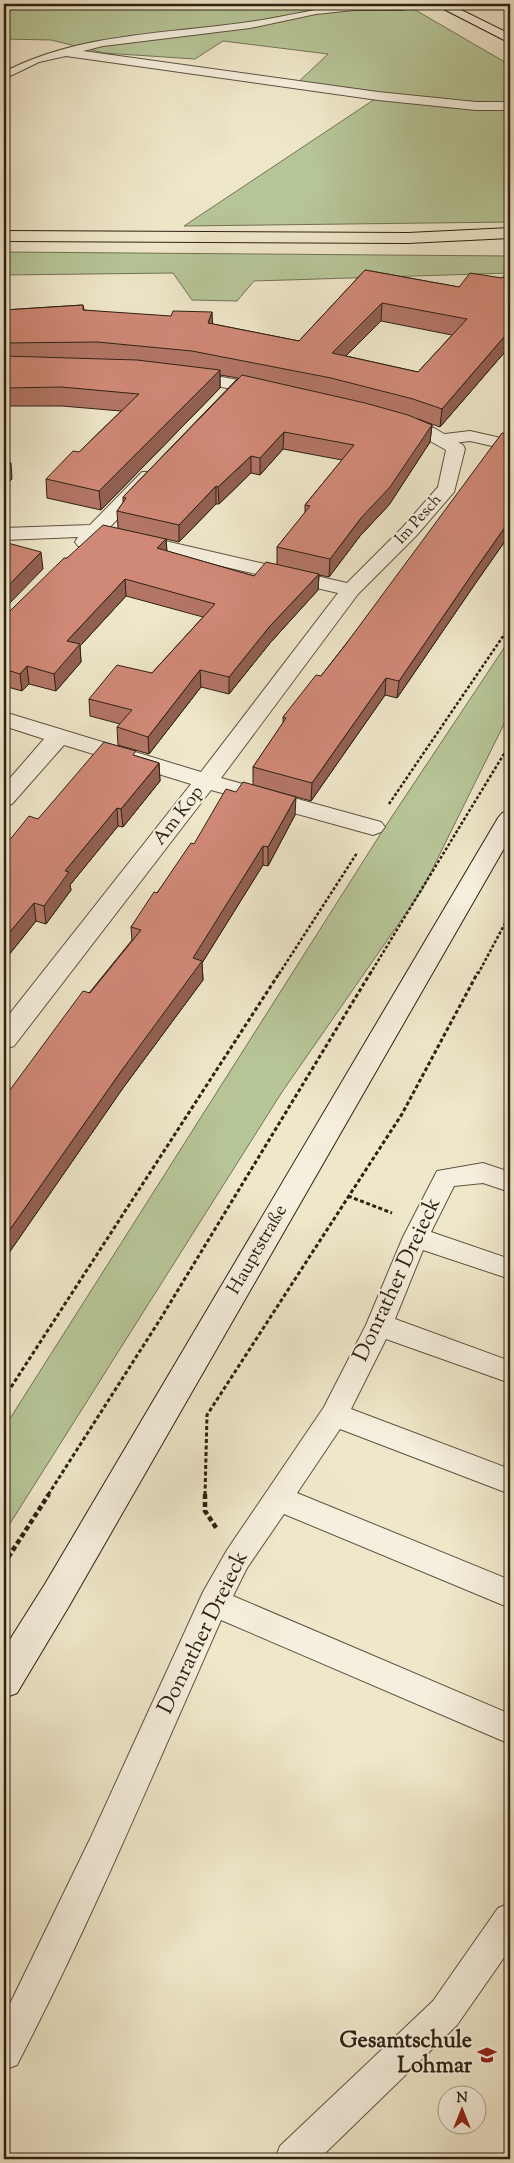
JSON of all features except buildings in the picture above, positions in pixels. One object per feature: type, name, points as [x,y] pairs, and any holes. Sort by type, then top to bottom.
[{"type":"highway","points":[[4,236],[408,238],[510,233]]},
{"type":"highway","points":[[4,246],[418,248],[510,245]]},
{"type":"street","points":[[440,4],[510,38]]},
{"type":"street","points":[[162,372],[290,394]]},
{"type":"street","points":[[223,399],[236,385]]},
{"type":"street","points":[[380,417],[430,432],[445,439]]},
{"type":"street","name":"Im Pesch","points":[[351,590],[409,532],[447,488],[456,449],[445,439]]},
{"type":"street","points":[[74,553],[162,462]]},
{"type":"street","points":[[4,534],[95,532],[351,590]]},
{"type":"street","name":"Am Kop","points":[[4,1039],[206,781],[351,590]]},
{"type":"street","points":[[4,719],[206,781],[373,828]]},
{"type":"street","points":[[4,799],[60,736]]},
{"type":"street","name":"Hauptstraße","points":[[4,1681],[56,1596],[510,818]]},
{"type":"lane","points":[[4,76],[36,60],[103,43],[250,25],[316,11],[354,7],[402,7],[418,4]]},
{"type":"lane","points":[[63,52],[420,101],[476,106],[510,106]]},
{"type":"lane","points":[[227,64],[253,68],[240,77]]},
{"type":"lane","points":[[445,439],[470,436],[510,445]]},
{"type":"lane","name":"Donrather Dreieck","points":[[4,2052],[37,1989],[103,1849],[214,1602],[237,1559],[334,1415],[379,1325],[419,1231],[446,1178],[483,1173],[510,1182]]},
{"type":"lane","points":[[419,1231],[510,1269]]},
{"type":"lane","points":[[379,1325],[510,1372]]},
{"type":"lane","points":[[334,1415],[510,1482]]},
{"type":"lane","points":[[277,1498],[510,1594]]},
{"type":"lane","points":[[214,1602],[510,1729]]},
{"type":"lane","points":[[293,2159],[446,2013],[510,1920]]},
{"type":"path","points":[[4,1398],[373,828],[510,626]]},
{"type":"path","points":[[4,1564],[161,1318],[510,744]]},
{"type":"path","points":[[237,1559],[205,1511],[207,1415],[402,1114],[510,914]]},
{"type":"path","points":[[348,1196],[419,1231]]},
{"type":"green space","points":[[4,4],[405,4],[510,65],[510,222],[184,226],[375,99],[293,87],[328,54],[223,41],[195,59],[104,53],[51,40],[4,39]]},
{"type":"green space","points":[[4,252],[510,256],[510,273],[254,281],[237,301],[192,300],[173,273],[4,275]]},
{"type":"green space","points":[[510,639],[510,712],[422,890],[282,1092],[4,1533],[4,1428],[383,830]]},
{"type":"place","name":"Gesamtschule Lohmar","points":[[487,2055]]}]
